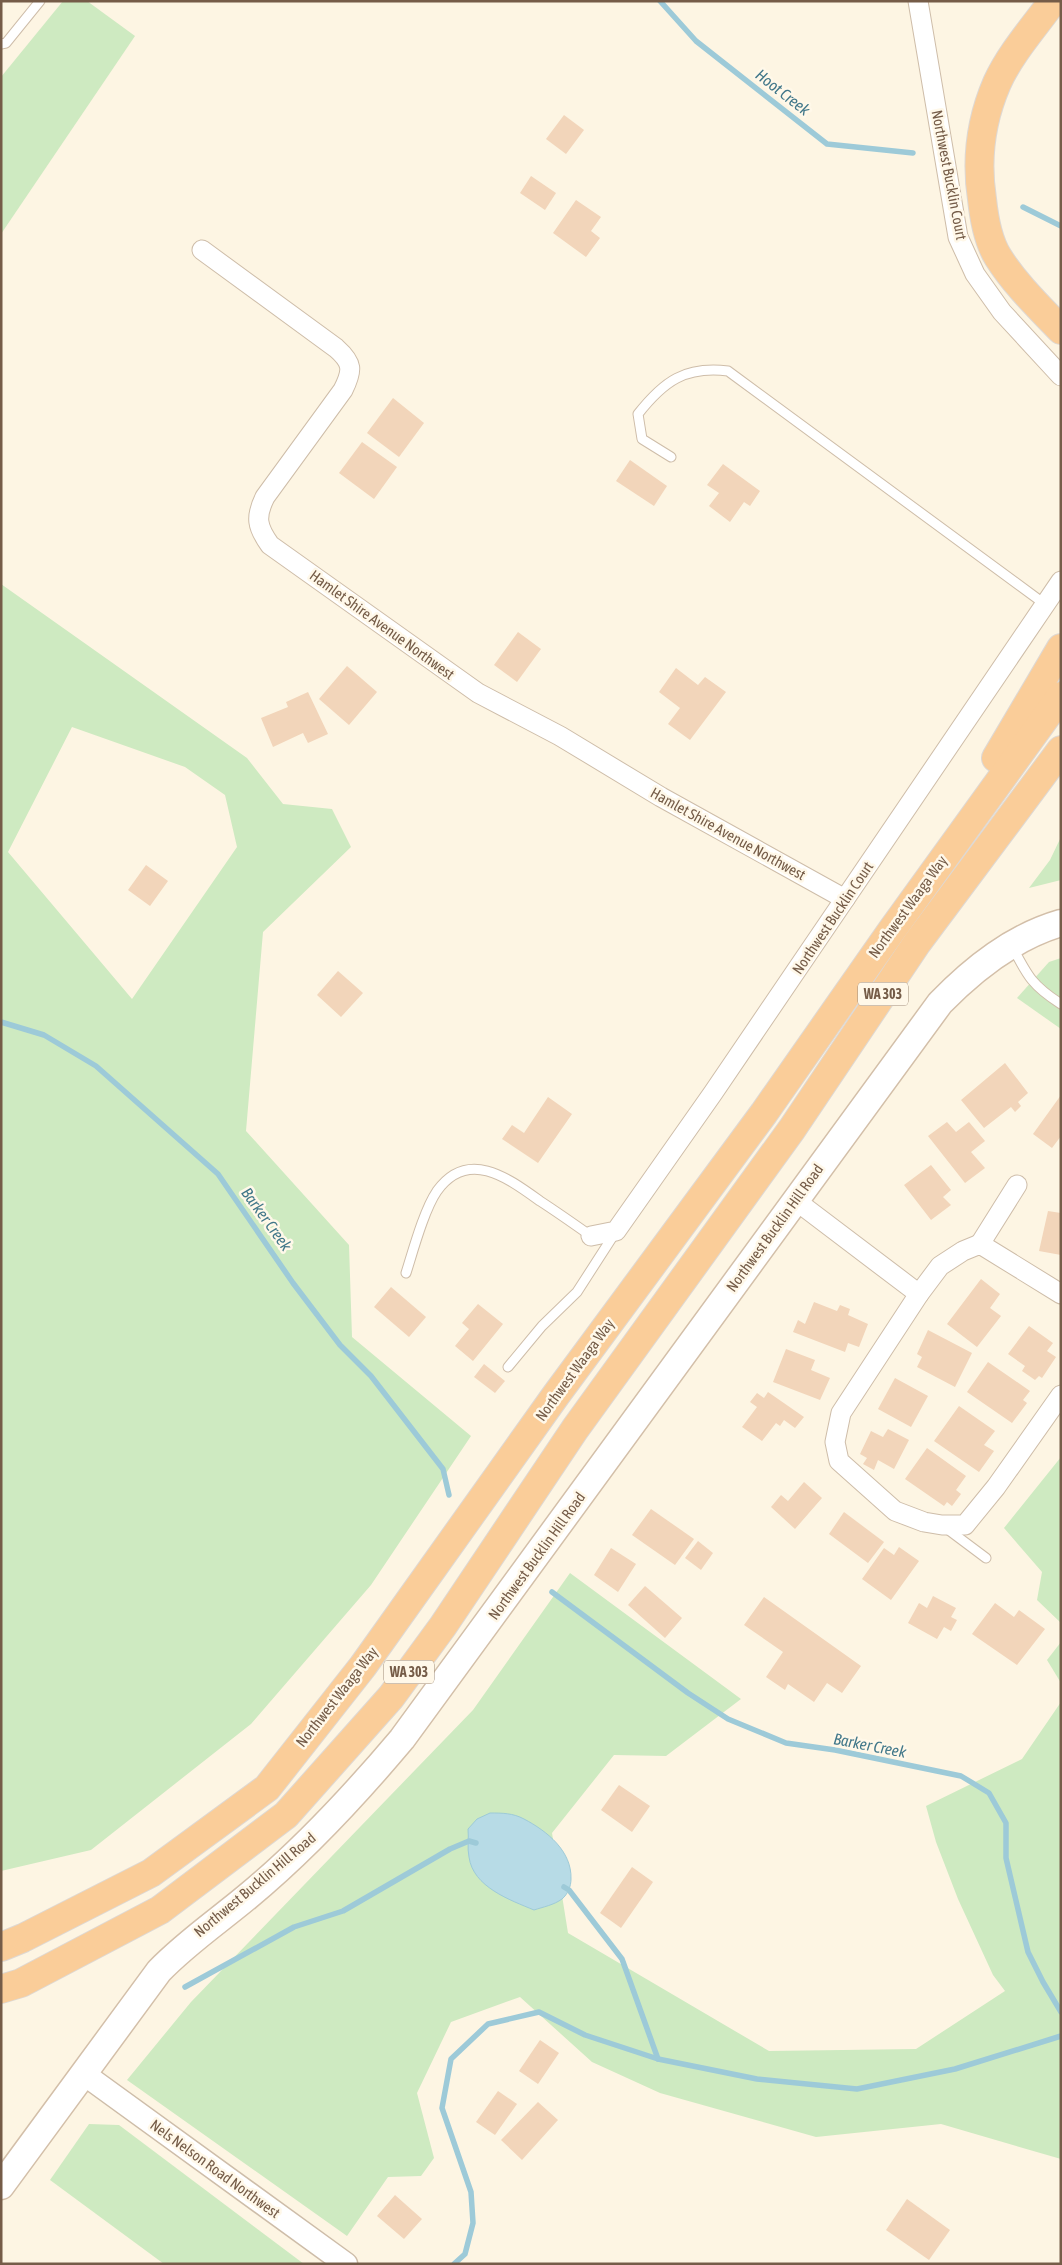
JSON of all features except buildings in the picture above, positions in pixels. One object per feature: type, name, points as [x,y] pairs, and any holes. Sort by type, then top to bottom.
[{"type":"highway","points":[[1053,1],[1019,48],[997,83],[982,131],[978,170],[984,219],[998,256],[1030,298],[1061,330]]},
{"type":"highway","points":[[1061,20],[1034,52],[1013,90],[1000,132],[994,168],[998,214],[1021,260],[1054,299],[1061,304]]},
{"type":"highway","points":[[907,910],[1061,648]]},
{"type":"highway","name":"Northwest Waaga Way","points":[[1,1947],[23,1938],[151,1873],[267,1788],[363,1666],[556,1395],[764,1113],[1061,696]]},
{"type":"highway","name":"Northwest Waaga Way","points":[[1,1989],[21,1982],[160,1910],[192,1886],[286,1815],[390,1696],[443,1626],[575,1429],[792,1129],[918,943],[1061,750]]},
{"type":"main road","name":"Northwest Bucklin Hill Road","points":[[1,2186],[144,1990],[168,1962],[186,1944],[247,1897],[304,1847],[361,1788],[402,1739],[940,1003],[979,966],[1012,945],[1061,924]]},
{"type":"street","name":"Northwest Bucklin Court","points":[[918,1],[958,237],[975,274],[1002,312],[1061,376]]},
{"type":"street","name":"Hamlet Shire Avenue Northwest","points":[[202,250],[336,348],[345,356],[351,366],[349,378],[343,390],[265,497],[259,509],[257,522],[260,532],[270,545],[478,693],[560,736],[661,797],[845,899]]},
{"type":"street","name":"Northwest Bucklin Court","points":[[616,1231],[1061,581]]},
{"type":"street","points":[[1017,1185],[980,1244],[963,1251],[940,1266],[918,1294],[841,1413],[835,1442],[839,1462],[895,1511],[924,1522],[942,1525],[965,1525],[996,1487],[1061,1395]]},
{"type":"street","points":[[795,1200],[918,1294]]},
{"type":"street","points":[[590,1236],[616,1231]]},
{"type":"street","points":[[980,1244],[1061,1294]]},
{"type":"street","name":"Nels Nelson Road Northwest","points":[[84,2074],[346,2264]]},
{"type":"lane","points":[[1,44],[6,43],[40,1]]},
{"type":"lane","points":[[671,458],[642,438],[638,414],[654,393],[673,379],[694,371],[711,369],[728,372],[1046,605]]},
{"type":"lane","points":[[1012,945],[1028,977],[1039,990],[1061,1004]]},
{"type":"lane","points":[[406,1274],[417,1238],[436,1192],[449,1178],[466,1170],[492,1172],[510,1180],[590,1236]]},
{"type":"lane","points":[[508,1367],[542,1326],[577,1292],[616,1231]]},
{"type":"lane","points":[[942,1525],[986,1558]]},
{"type":"green space","points":[[63,1],[87,1],[135,36],[1,234],[1,77]]},
{"type":"green space","points":[[1,584],[247,758],[283,804],[332,809],[351,847],[263,932],[246,1131],[349,1245],[352,1337],[471,1436],[371,1585],[251,1724],[91,1850],[1,1871]],"holes":[[[72,727],[185,767],[225,795],[237,847],[132,999],[8,852]]]},
{"type":"green space","points":[[1061,837],[1061,880],[1029,888],[1050,860]]},
{"type":"green space","points":[[1061,958],[1061,1029],[1017,998],[1049,962]]},
{"type":"green space","points":[[1061,1457],[1061,1623],[1037,1600],[1042,1572],[1004,1528]]},
{"type":"green space","points":[[570,1573],[741,1699],[666,1756],[614,1755],[552,1833],[568,1933],[769,2051],[916,2049],[1005,1991],[993,1975],[958,1899],[936,1842],[926,1806],[1022,1759],[1061,1702],[1061,2159],[941,2124],[816,2137],[660,2093],[592,2062],[520,1997],[451,2022],[417,2093],[434,2158],[421,2176],[388,2177],[347,2236],[127,2080],[191,2002],[473,1710]]},
{"type":"green space","points":[[1061,1642],[1061,1683],[1047,1660]]},
{"type":"green space","points":[[89,2124],[119,2125],[304,2264],[164,2264],[50,2180]]},
{"type":"water","points":[[490,1813],[520,1817],[549,1836],[563,1851],[570,1869],[571,1879],[570,1887],[562,1899],[534,1910],[504,1897],[477,1877],[469,1857],[468,1829],[477,1819]]},
{"type":"waterway","name":"Hoot Creek","points":[[660,1],[696,41],[827,144],[913,153]]},
{"type":"waterway","name":"Hoot Creek","points":[[1023,207],[1061,226]]},
{"type":"waterway","name":"Barker Creek","points":[[1,1022],[44,1035],[96,1066],[218,1174],[293,1283],[340,1345],[371,1376],[443,1469],[449,1495]]},
{"type":"waterway","name":"Barker Creek","points":[[552,1592],[688,1693],[728,1719],[786,1743],[835,1750],[961,1776],[989,1793],[1006,1823],[1006,1858],[1028,1952],[1061,2012]]},
{"type":"waterway","points":[[185,1987],[294,1927],[343,1911],[450,1849],[469,1841],[476,1843]]},
{"type":"waterway","points":[[564,1887],[569,1890],[622,1959],[658,2059]]},
{"type":"waterway","points":[[454,2264],[465,2254],[473,2223],[471,2192],[442,2108],[451,2059],[488,2024],[539,2012],[585,2035],[658,2059],[757,2079],[857,2089],[955,2069],[1061,2036]]}]
